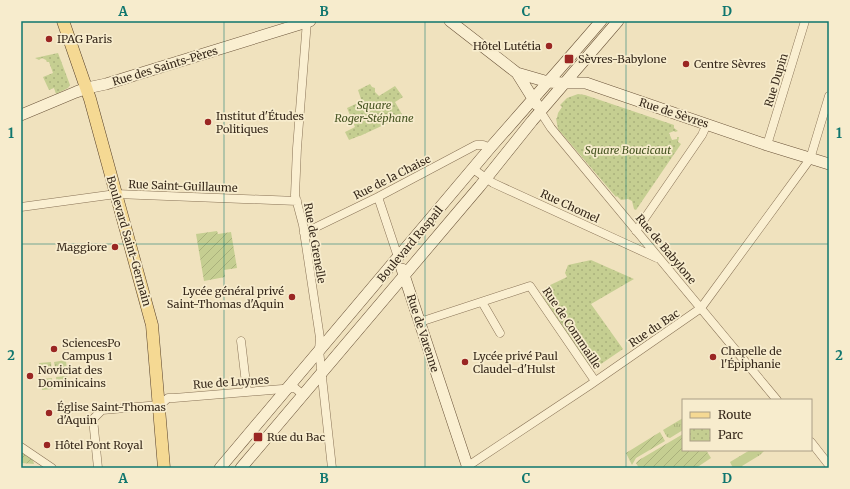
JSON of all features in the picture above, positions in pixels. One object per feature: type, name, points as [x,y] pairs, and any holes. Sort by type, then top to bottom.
[{"type":"main road","name":"Boulevard Saint-Germain","points":[[63,21],[87,88],[152,325],[160,405],[164,468]]},
{"type":"main road","name":"Rue des Saints-Pères","points":[[21,115],[87,88],[113,82],[308,21]]},
{"type":"main road","name":"Rue de Sèvres","points":[[450,21],[517,72],[548,82],[586,82],[767,145],[829,164]]},
{"type":"main road","name":"Boulevard Raspail","points":[[220,468],[490,148],[534,100],[601,21]]},
{"type":"main road","name":"Boulevard Raspail","points":[[242,468],[486,178],[563,83],[618,21]]},
{"type":"main road","name":"Rue de Sèvres","points":[[517,72],[540,111]]},
{"type":"main road","name":"Rue de Varenne","points":[[398,258],[467,467]]},
{"type":"street","name":"Rue de Grenelle","points":[[308,21],[295,174],[295,194],[304,233],[320,338],[319,350],[332,468]]},
{"type":"street","name":"Rue Dupin","points":[[767,145],[805,21]]},
{"type":"street","name":"Rue du Bac","points":[[467,467],[701,308],[810,159],[829,96]]},
{"type":"street","name":"Rue de Babylone","points":[[540,111],[551,128],[776,399]]},
{"type":"street","points":[[636,231],[702,135],[707,124]]},
{"type":"street","name":"Rue de la Chaise","points":[[304,233],[378,198],[476,145],[483,145],[490,148]]},
{"type":"street","name":"Rue Chomel","points":[[473,168],[493,183],[660,259]]},
{"type":"street","name":"Rue Saint-Guillaume","points":[[21,207],[116,194],[297,202]]},
{"type":"street","name":"Rue de Varenne","points":[[378,198],[398,258]]},
{"type":"street","name":"Rue de Commaille","points":[[482,302],[530,286],[595,381]]},
{"type":"street","points":[[420,322],[482,302],[500,333]]},
{"type":"street","points":[[241,341],[247,392]]},
{"type":"street","name":"Rue de Luynes","points":[[98,468],[93,419],[96,414],[102,410],[160,405],[168,398],[295,388],[303,395]]},
{"type":"street","points":[[812,443],[829,465]]},
{"type":"street","points":[[21,447],[52,468]]},
{"type":"green space","points":[[58,53],[70,85],[68,88],[56,94],[54,88],[49,90],[43,77],[53,73],[49,62],[42,58],[39,60],[35,58]]},
{"type":"green space","name":"Square Roger-Stéphane","points":[[370,84],[375,88],[375,92],[379,96],[395,86],[403,97],[395,102],[403,116],[349,140],[345,132],[355,127],[347,108],[360,102],[361,99],[358,90]]},
{"type":"green space","name":"Square Boucicaut","points":[[578,94],[674,125],[674,128],[678,131],[669,133],[672,140],[679,137],[678,142],[681,144],[636,210],[634,209],[632,201],[628,199],[621,200],[617,196],[616,197],[558,129],[556,118],[562,107],[560,105],[567,98]]},
{"type":"green space","points":[[217,231],[218,234],[231,232],[237,268],[224,270],[225,277],[204,281],[196,234]]},
{"type":"green space","points":[[591,260],[634,279],[591,304],[623,349],[598,366],[589,365],[543,297],[546,287],[567,277],[565,273],[568,265]]},
{"type":"green space","points":[[66,360],[67,372],[56,373],[54,362]]},
{"type":"green space","points":[[51,362],[52,373],[40,375],[39,363]]},
{"type":"green space","points":[[67,376],[68,388],[57,389],[56,377]]},
{"type":"green space","points":[[52,378],[53,389],[42,390],[41,379]]},
{"type":"green space","points":[[682,419],[682,431],[670,438],[667,437],[663,430]]},
{"type":"green space","points":[[660,432],[665,441],[636,458],[632,465],[626,453]]},
{"type":"green space","points":[[682,435],[682,451],[707,451],[711,458],[696,468],[639,468],[636,463]]},
{"type":"green space","points":[[748,451],[764,451],[742,466],[743,468],[733,468],[730,462]]},
{"type":"green space","points":[[21,452],[33,460],[34,464],[21,463]]},
{"type":"place","name":"IPAG Paris","points":[[49,39]]},
{"type":"place","name":"Hôtel Lutétia","points":[[549,46]]},
{"type":"place","name":"Sèvres-Babylone","points":[[569,59]]},
{"type":"place","name":"Centre Sèvres","points":[[686,64]]},
{"type":"place","name":"Institut d'Études Politiques","points":[[208,122]]},
{"type":"place","name":"Maggiore","points":[[115,247]]},
{"type":"place","name":"Lycée général privé Saint-Thomas d'Aquin","points":[[292,297]]},
{"type":"place","name":"SciencesPo Campus 1","points":[[54,349]]},
{"type":"place","name":"Chapelle de l'Épiphanie","points":[[713,357]]},
{"type":"place","name":"Lycée privé Paul Claudel-d'Hulst","points":[[465,362]]},
{"type":"place","name":"Noviciat des Dominicains","points":[[30,376]]},
{"type":"place","name":"Église Saint-Thomas d'Aquin","points":[[49,413]]},
{"type":"place","name":"Rue du Bac","points":[[258,437]]},
{"type":"place","name":"Hôtel Pont Royal","points":[[47,445]]}]
